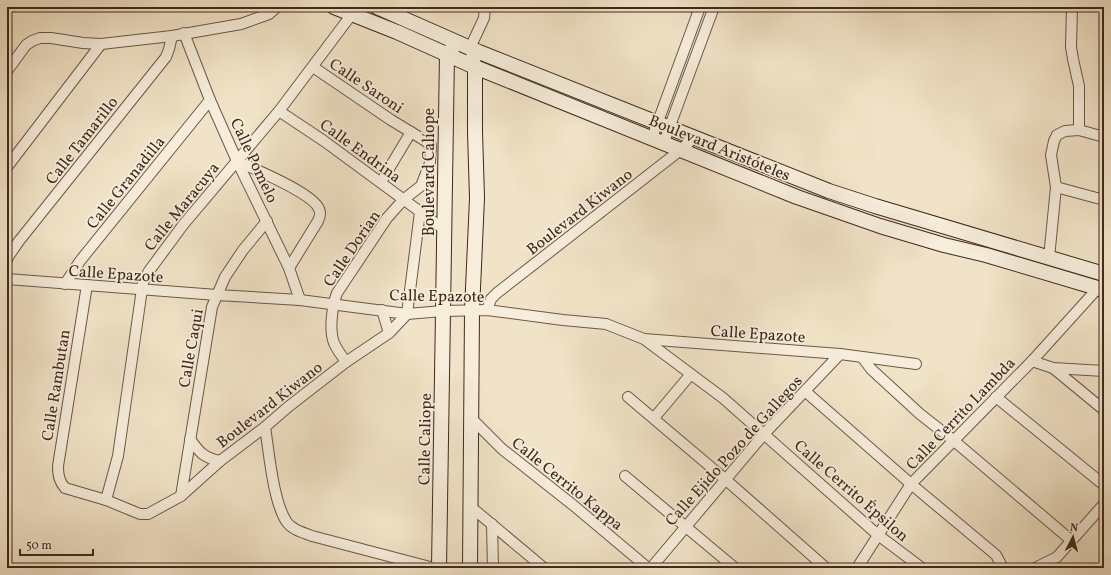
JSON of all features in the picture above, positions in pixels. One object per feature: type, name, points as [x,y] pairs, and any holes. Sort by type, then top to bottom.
[{"type":"street","points":[[7,71],[26,45],[36,39],[51,38],[82,43],[101,44],[172,36],[241,24],[269,14],[277,7]]},
{"type":"street","name":"Boulevard Aristóteles","points":[[334,7],[397,32],[475,67],[797,197],[880,226],[944,246],[986,255],[1101,289]]},
{"type":"street","name":"Boulevard Aristóteles","points":[[377,7],[471,49],[694,138],[861,202],[1104,274]]},
{"type":"street","points":[[470,568],[472,311],[477,198],[475,67],[470,55],[484,18],[485,7]]},
{"type":"street","points":[[658,140],[700,7]]},
{"type":"street","points":[[663,125],[714,7]]},
{"type":"street","points":[[1072,7],[1071,47],[1079,86],[1079,130]]},
{"type":"street","name":"Calle Maracuya","points":[[106,500],[118,456],[143,282],[149,271],[183,225],[278,111],[352,14]]},
{"type":"street","points":[[397,32],[400,38],[433,52],[440,57],[446,72]]},
{"type":"street","name":"Calle Pomelo","points":[[184,33],[210,100],[237,161],[289,268],[300,300]]},
{"type":"street","name":"Calle Tamarillo","points":[[7,257],[166,57],[172,36]]},
{"type":"street","points":[[7,167],[101,44]]},
{"type":"street","points":[[447,54],[450,49],[471,49]]},
{"type":"street","name":"Boulevard Calíope","points":[[443,311],[447,54]]},
{"type":"street","name":"Calle Saroni","points":[[313,67],[391,120],[428,143],[445,151]]},
{"type":"street","name":"Calle Granadilla","points":[[65,284],[80,262],[210,100]]},
{"type":"street","name":"Calle Endrina","points":[[278,111],[324,141],[445,230]]},
{"type":"street","points":[[1049,258],[1056,187],[1051,155],[1054,140],[1057,135],[1065,131],[1079,130],[1104,137]]},
{"type":"street","points":[[381,182],[411,132]]},
{"type":"street","name":"Boulevard Kiwano","points":[[487,310],[491,299],[497,293],[681,150],[694,138]]},
{"type":"street","name":"Calle Dorian","points":[[346,362],[334,343],[332,330],[333,303],[337,293],[387,218],[404,199],[421,186],[430,163],[428,143]]},
{"type":"street","points":[[237,161],[302,193],[316,204],[319,209],[320,214],[318,221],[289,268]]},
{"type":"street","points":[[1056,187],[1104,200]]},
{"type":"street","points":[[407,314],[420,212]]},
{"type":"street","name":"Calle Caqui","points":[[181,496],[210,318],[216,295],[225,277],[243,250],[267,221]]},
{"type":"street","name":"Calle Epazote","points":[[7,279],[142,290],[300,300],[333,303],[407,314],[487,310],[606,324],[644,339],[840,354],[916,364]]},
{"type":"street","name":"Calle Rambutan","points":[[87,285],[58,466],[58,476],[61,483],[66,488],[106,500]]},
{"type":"street","name":"Calle Cerrito Lambda","points":[[857,568],[911,484],[1101,289]]},
{"type":"street","points":[[382,310],[389,333]]},
{"type":"street","name":"Calle Caliope","points":[[439,568],[443,311]]},
{"type":"street","name":"Boulevard Kiwano","points":[[106,500],[140,514],[148,514],[181,496],[220,461],[346,362],[389,333],[407,314]]},
{"type":"street","name":"Calle Cerrito Épsilon","points":[[644,339],[723,398],[878,534],[922,568]]},
{"type":"street","name":"Calle Ejido Pozo de Gallegos","points":[[649,568],[764,434],[806,392],[840,354]]},
{"type":"street","points":[[862,357],[871,369],[920,414],[953,440],[1072,541]]},
{"type":"street","points":[[1032,361],[1053,368],[1104,371]]},
{"type":"street","points":[[1053,368],[1104,410]]},
{"type":"street","points":[[654,418],[691,374]]},
{"type":"street","points":[[806,392],[911,484],[996,555],[1003,568]]},
{"type":"street","points":[[628,397],[725,479],[826,568]]},
{"type":"street","points":[[996,397],[1104,485]]},
{"type":"street","name":"Calle Cerrito Kappa","points":[[472,419],[502,448],[649,568]]},
{"type":"street","points":[[265,427],[274,485],[279,506],[286,521],[296,530],[312,536],[434,568]]},
{"type":"street","points":[[190,439],[197,449],[210,460],[220,461]]},
{"type":"street","points":[[625,476],[735,568]]},
{"type":"street","points":[[1036,568],[1057,557],[1104,504]]},
{"type":"street","points":[[471,507],[544,568]]},
{"type":"street","points":[[492,524],[493,568]]},
{"type":"street","points":[[1056,568],[1057,557]]}]
